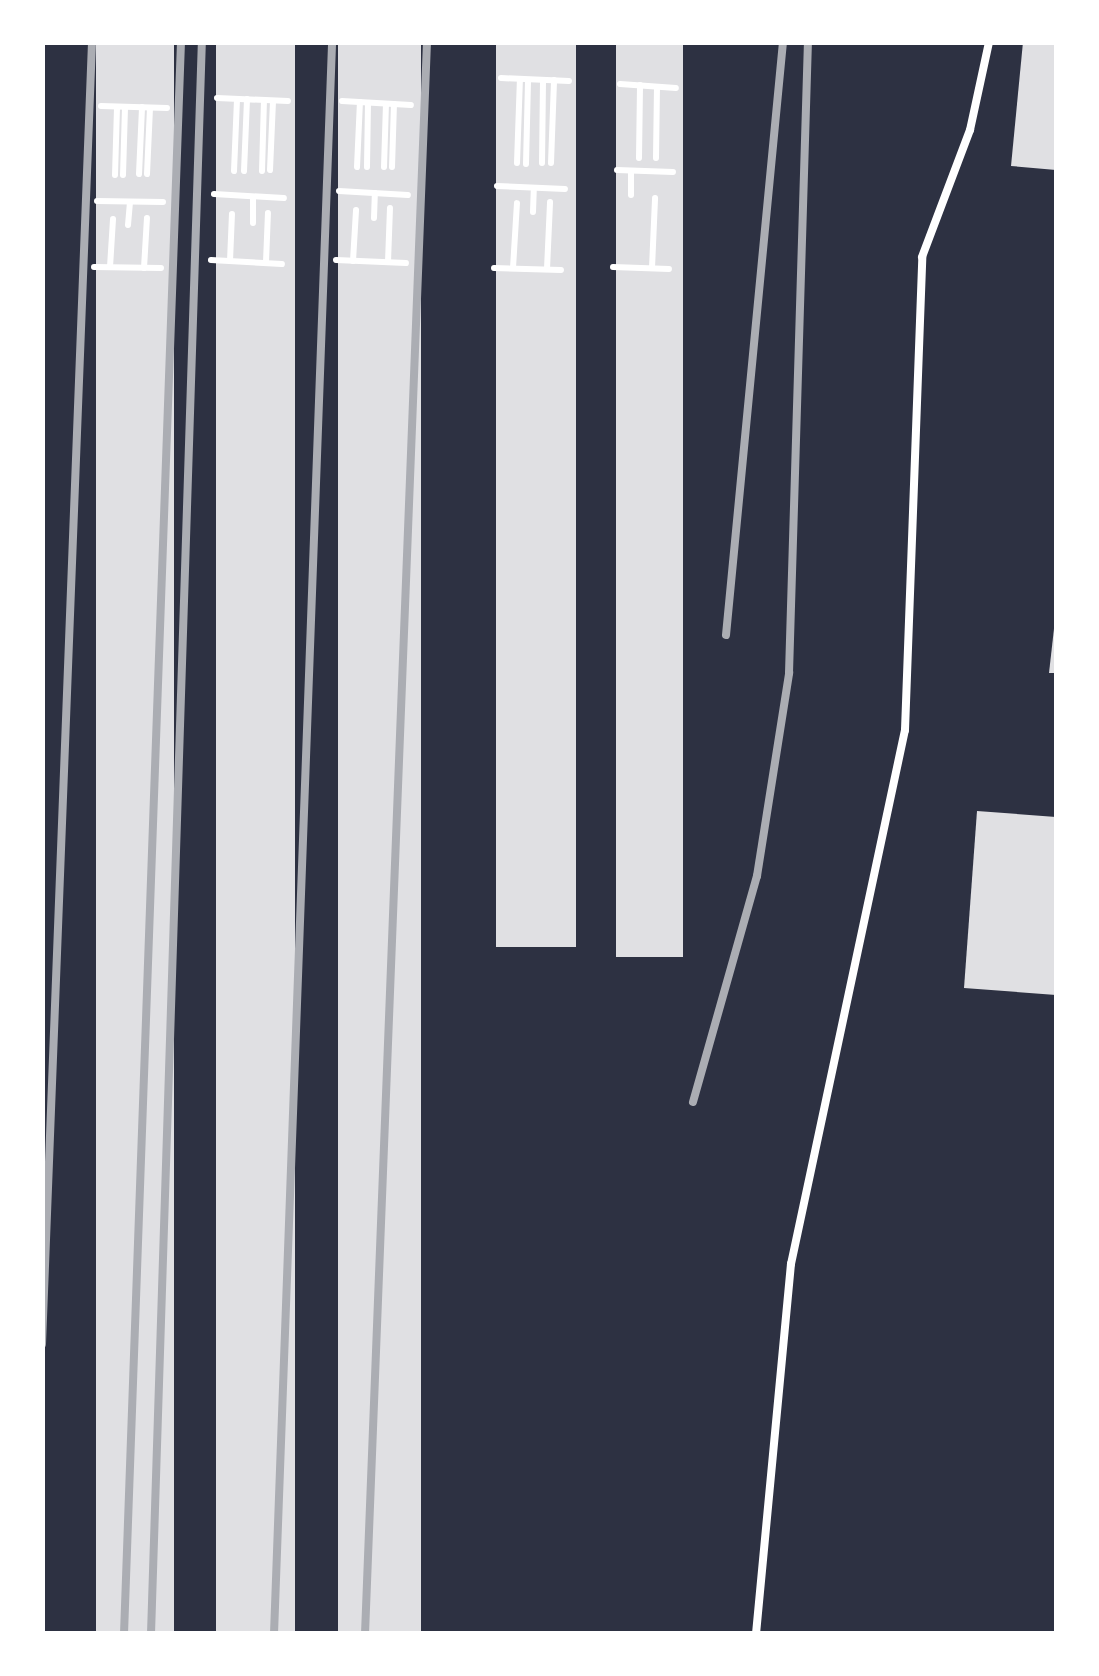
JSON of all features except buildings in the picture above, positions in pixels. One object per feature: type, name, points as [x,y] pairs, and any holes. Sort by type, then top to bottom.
[{"type":"lane","points":[[756,1634],[791,1264],[905,730],[922,257],[970,130],[989,42]]},
{"type":"path","points":[[501,78],[570,81]]},
{"type":"path","points":[[522,164],[524,79]]},
{"type":"path","points":[[543,80],[547,163],[554,80]]},
{"type":"path","points":[[620,84],[676,88]]},
{"type":"path","points":[[639,158],[640,85]]},
{"type":"path","points":[[656,158],[657,87]]},
{"type":"path","points":[[217,98],[288,102]]},
{"type":"path","points":[[234,171],[236,99]]},
{"type":"path","points":[[244,171],[247,100]]},
{"type":"path","points":[[266,170],[269,100]]},
{"type":"path","points":[[342,101],[411,106]]},
{"type":"path","points":[[364,102],[366,167]]},
{"type":"path","points":[[357,167],[364,102]]},
{"type":"path","points":[[388,166],[390,104]]},
{"type":"path","points":[[100,106],[167,108]]},
{"type":"path","points":[[119,175],[121,107]]},
{"type":"path","points":[[143,174],[146,108]]},
{"type":"path","points":[[616,170],[673,172]]},
{"type":"path","points":[[631,171],[631,195]]},
{"type":"path","points":[[496,186],[564,189]]},
{"type":"path","points":[[532,212],[534,188]]},
{"type":"path","points":[[339,191],[408,195]]},
{"type":"path","points":[[374,193],[374,218]]},
{"type":"path","points":[[214,194],[284,198]]},
{"type":"path","points":[[253,223],[254,197]]},
{"type":"path","points":[[652,268],[655,198]]},
{"type":"path","points":[[97,201],[163,202]]},
{"type":"path","points":[[128,225],[130,201]]},
{"type":"path","points":[[547,269],[550,202]]},
{"type":"path","points":[[513,268],[517,203]]},
{"type":"path","points":[[388,262],[390,208]]},
{"type":"path","points":[[353,261],[356,210]]},
{"type":"path","points":[[266,262],[268,213]]},
{"type":"path","points":[[230,261],[232,214]]},
{"type":"path","points":[[144,268],[146,218]]},
{"type":"path","points":[[110,267],[113,219]]},
{"type":"path","points":[[211,260],[282,264]]},
{"type":"path","points":[[336,260],[406,263]]},
{"type":"path","points":[[94,267],[161,268]]},
{"type":"path","points":[[613,267],[670,269]]},
{"type":"path","points":[[494,268],[562,270]]},
{"type":"railway","points":[[42,1344],[92,42]]},
{"type":"railway","points":[[124,1634],[181,42]]},
{"type":"railway","points":[[151,1634],[202,42]]},
{"type":"railway","points":[[274,1634],[332,42]]},
{"type":"railway","points":[[365,1634],[427,42]]},
{"type":"railway","points":[[726,635],[783,42]]},
{"type":"railway","points":[[693,1102],[757,876],[789,673],[808,42]]}]
